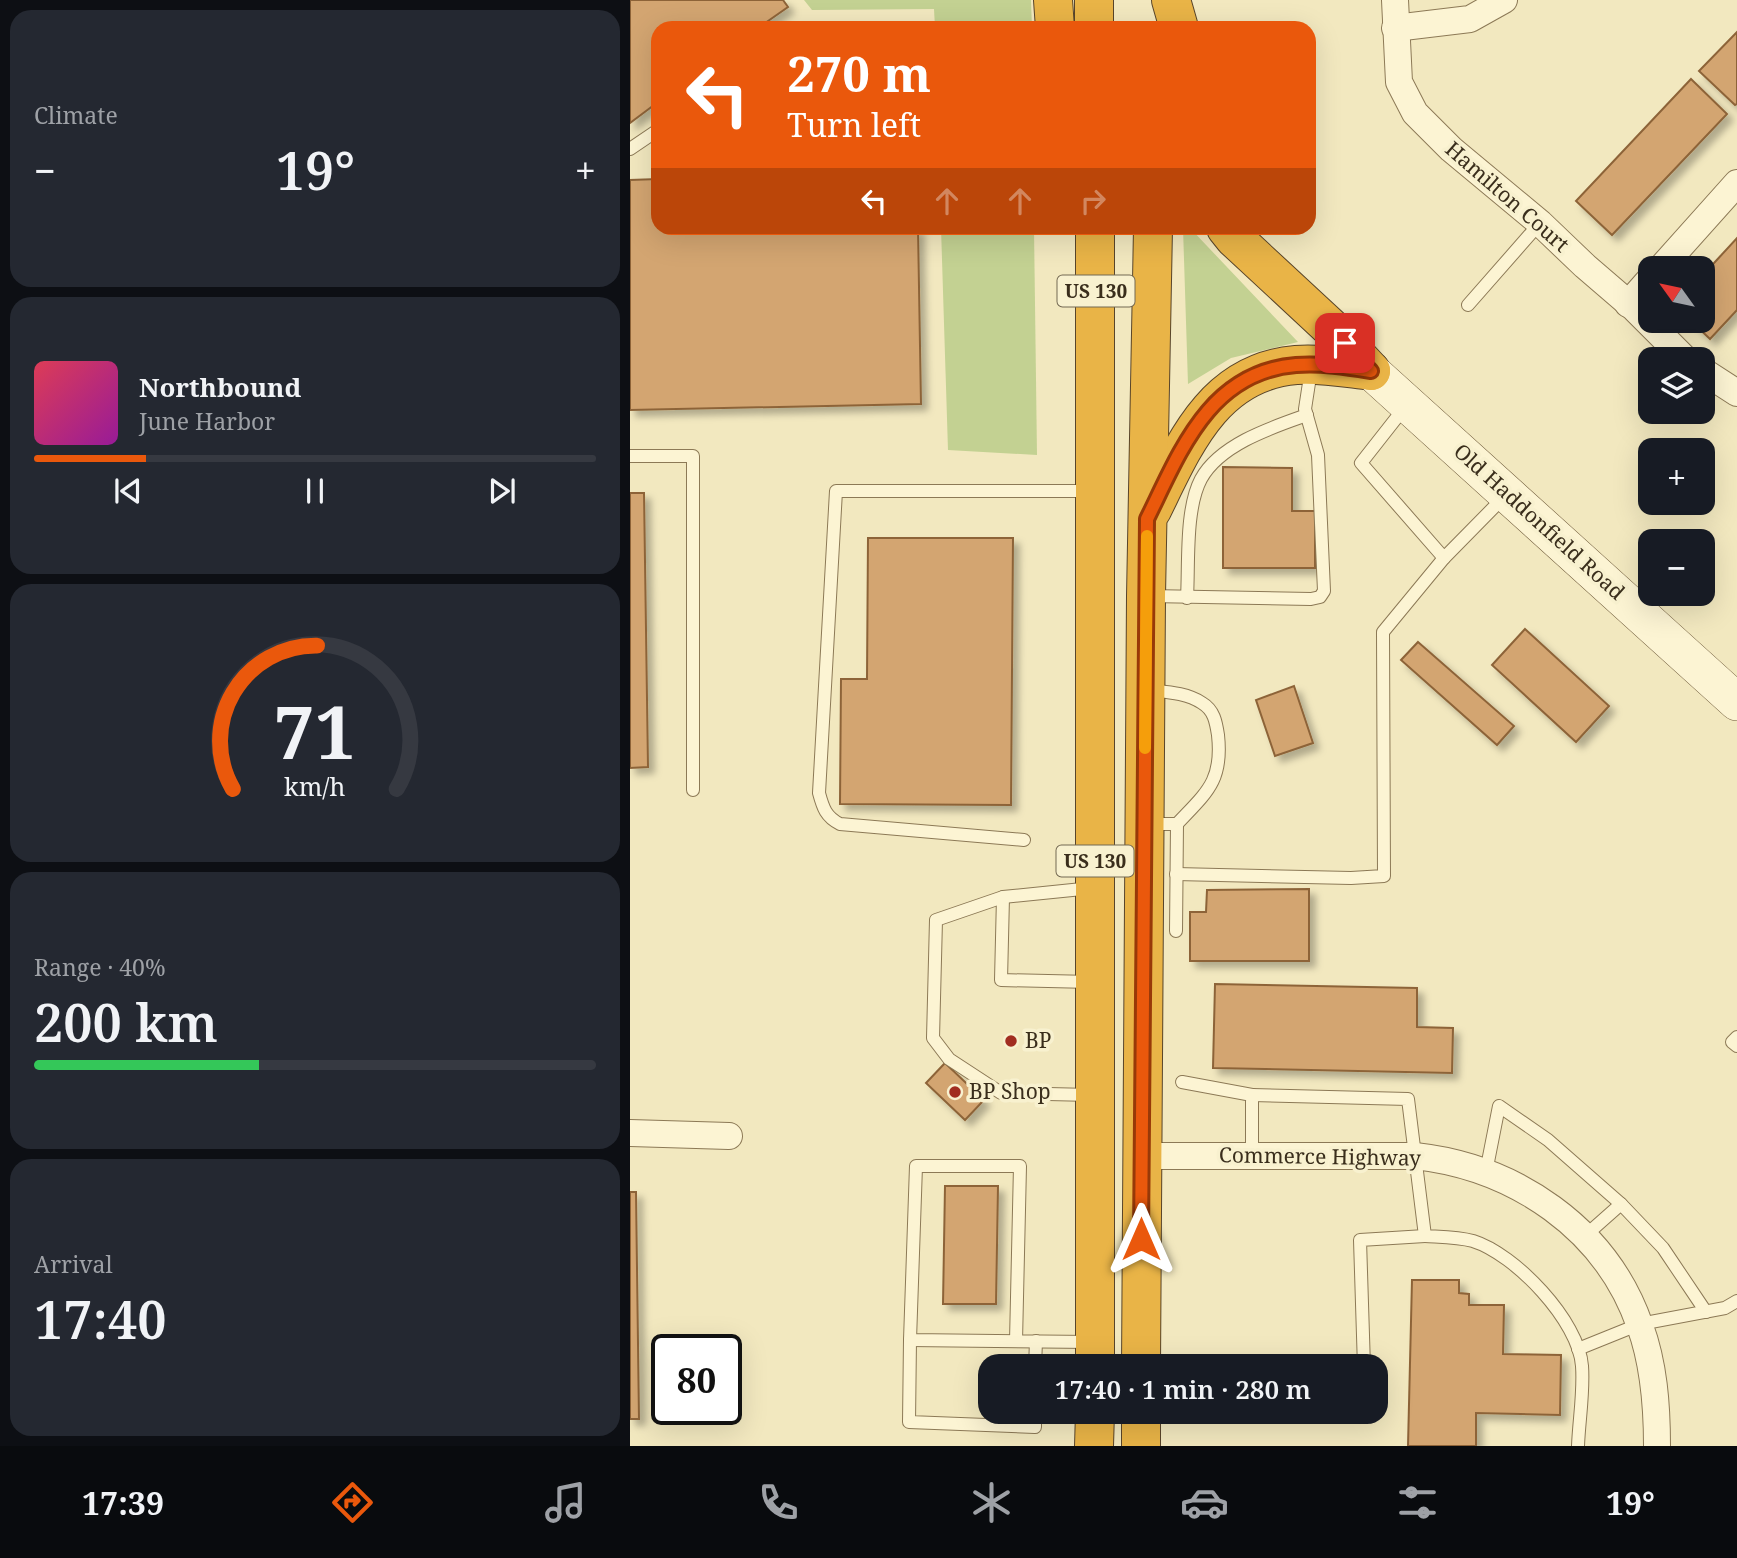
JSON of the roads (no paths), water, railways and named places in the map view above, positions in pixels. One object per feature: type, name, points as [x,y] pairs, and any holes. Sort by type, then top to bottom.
[{"type":"highway","points":[[1053,0],[1054,21]]},
{"type":"highway","points":[[1094,0],[1094,21]]},
{"type":"highway","points":[[1156,21],[1157,0]]},
{"type":"highway","points":[[1171,0],[1177,21]]},
{"type":"highway","points":[[1077,235],[1096,355]]},
{"type":"highway","name":"US 130","points":[[1095,235],[1095,1354]]},
{"type":"highway","name":"US 130","points":[[1141,1354],[1142,1156],[1161,824],[1145,689],[1153,235]]},
{"type":"highway","points":[[1231,235],[1332,329],[1371,371]]},
{"type":"highway","points":[[1147,519],[1191,432],[1207,411],[1228,391],[1251,377],[1293,365],[1311,364],[1371,371]]},
{"type":"highway","points":[[1094,1424],[1094,1446]]},
{"type":"highway","points":[[1140,1446],[1141,1424]]},
{"type":"street","name":"Hamilton Court","points":[[1395,0],[1399,82],[1415,113],[1451,149],[1540,223],[1673,347]]},
{"type":"street","points":[[1395,28],[1470,19],[1504,0]]},
{"type":"street","points":[[1672,256],[1737,183]]},
{"type":"street","points":[[1628,304],[1638,293]]},
{"type":"street","name":"Old Haddonfield Road","points":[[1371,371],[1737,702]]},
{"type":"street","points":[[1715,379],[1737,393]]},
{"type":"street","points":[[630,1133],[729,1136]]},
{"type":"street","name":"Commerce Highway","points":[[1142,1156],[1415,1156],[1442,1159],[1486,1172],[1533,1195],[1586,1235],[1619,1282],[1640,1324],[1654,1377],[1657,1446]]},
{"type":"lane","points":[[630,149],[651,135]]},
{"type":"lane","points":[[1468,305],[1540,223]]},
{"type":"lane","points":[[1146,596],[1320,597],[1324,591],[1322,496],[1318,455],[1306,409],[1311,364]]},
{"type":"lane","points":[[1408,404],[1361,463],[1444,558]]},
{"type":"lane","points":[[1187,598],[1191,520],[1201,479],[1224,454],[1253,435],[1307,415]]},
{"type":"lane","points":[[630,456],[693,456],[693,790]]},
{"type":"lane","points":[[1024,840],[840,824],[830,820],[824,810],[819,793],[836,491],[1096,491]]},
{"type":"lane","points":[[1176,874],[1351,878],[1384,876],[1383,632],[1444,558],[1507,494]]},
{"type":"lane","points":[[1145,689],[1184,695],[1199,701],[1212,712],[1216,722],[1220,756],[1217,772],[1206,794],[1161,824],[1176,874],[1175,931]]},
{"type":"lane","points":[[1095,888],[1003,897],[936,919],[933,1038],[949,1059],[1001,1093],[1095,1095]]},
{"type":"lane","points":[[1003,897],[1001,980],[1095,983]]},
{"type":"lane","points":[[1737,1037],[1732,1042],[1737,1046]]},
{"type":"lane","points":[[1182,1082],[1252,1096],[1408,1099],[1425,1236]]},
{"type":"lane","points":[[1252,1096],[1252,1155]]},
{"type":"lane","points":[[1486,1172],[1499,1106],[1548,1140],[1621,1203],[1663,1248],[1706,1312]]},
{"type":"lane","points":[[1016,1341],[1020,1166],[916,1166],[909,1422],[1035,1427],[1035,1424]]},
{"type":"lane","points":[[1586,1235],[1621,1203]]},
{"type":"lane","points":[[1364,1354],[1360,1240],[1425,1236],[1475,1242],[1519,1269],[1543,1293],[1573,1335],[1582,1365],[1578,1446]]},
{"type":"lane","points":[[1578,1349],[1640,1324],[1725,1308],[1737,1301]]},
{"type":"lane","points":[[910,1340],[1036,1341],[1095,1354]]},
{"type":"lane","points":[[1036,1341],[1036,1354]]},
{"type":"place","name":"BP","points":[[1011,1041]]},
{"type":"place","name":"BP Shop","points":[[955,1092]]}]
